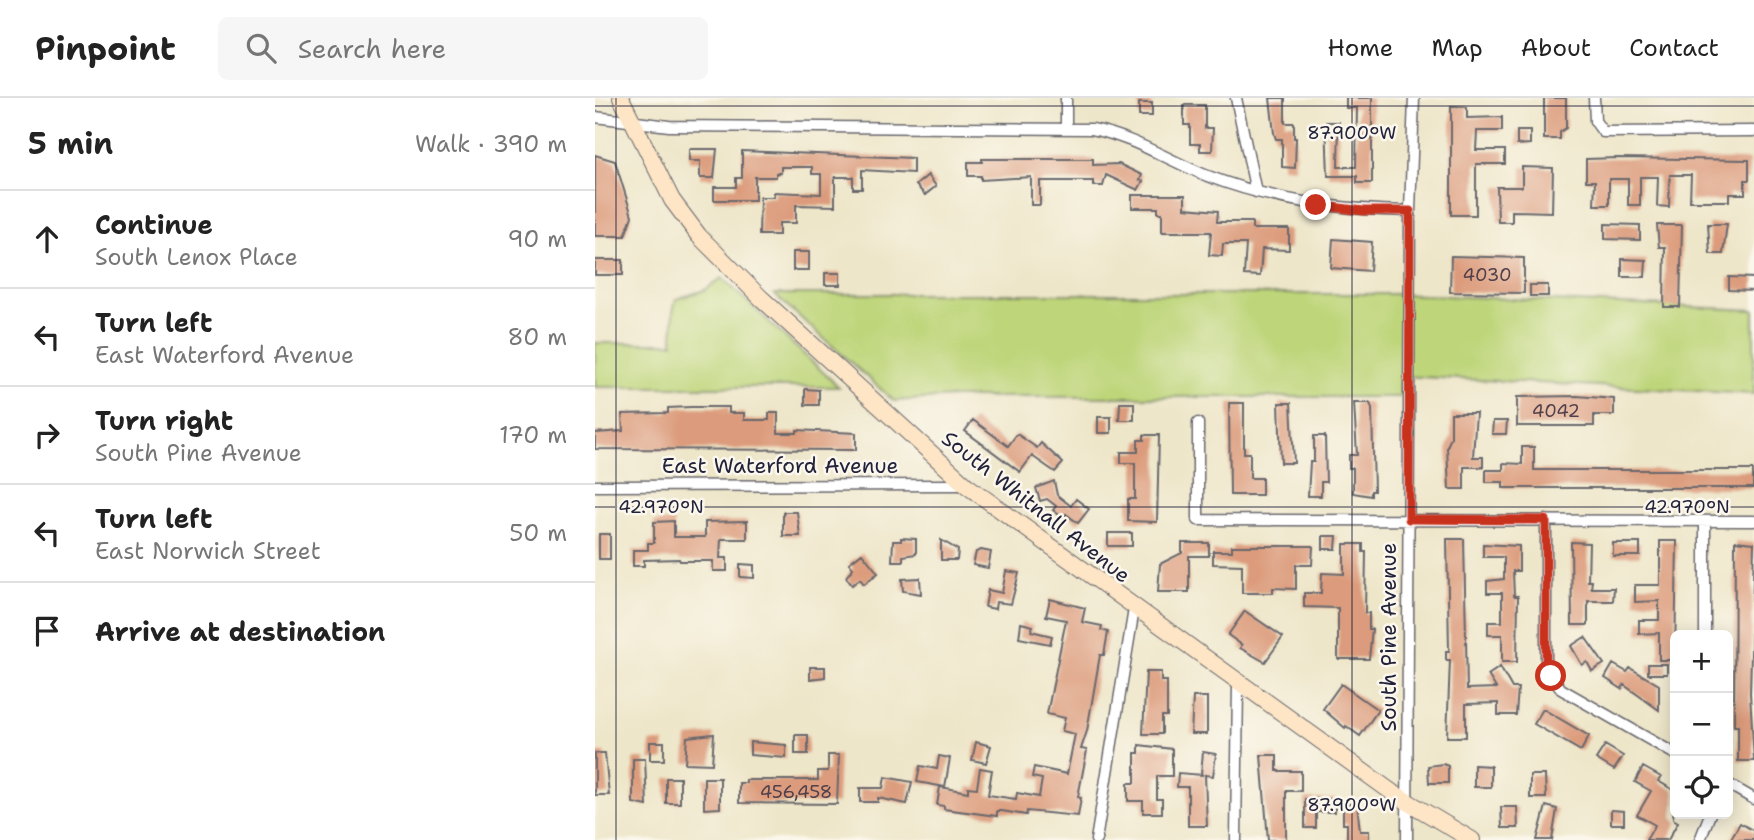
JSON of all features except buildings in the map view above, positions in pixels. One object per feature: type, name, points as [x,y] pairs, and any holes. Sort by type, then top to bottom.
[{"type":"street","name":"South Whitnall Avenue","points":[[621,98],[672,200],[713,251],[966,485],[1238,684],[1408,803],[1472,840]]},
{"type":"street","points":[[1066,98],[1066,128]]},
{"type":"street","points":[[1235,98],[1257,192]]},
{"type":"street","name":"South Pine Avenue","points":[[1408,840],[1410,211],[1414,98]]},
{"type":"street","points":[[1594,98],[1598,130],[1754,131]]},
{"type":"street","points":[[595,117],[669,126],[1092,129],[1122,135],[1206,175],[1257,192],[1298,202],[1364,211],[1410,211]]},
{"type":"street","points":[[1198,423],[1198,520],[1754,521]]},
{"type":"street","name":"East Waterford Avenue","points":[[595,486],[966,485]]},
{"type":"street","points":[[1546,520],[1546,662],[1551,676],[1561,688],[1670,751]]},
{"type":"street","points":[[1705,630],[1706,521]]},
{"type":"street","points":[[1096,840],[1134,608]]},
{"type":"street","points":[[1236,840],[1238,684]]},
{"type":"street","points":[[1733,787],[1754,799]]},
{"type":"street","points":[[1700,840],[1708,819]]},
{"type":"green space","points":[[722,278],[839,387],[595,387],[595,343],[673,343],[673,312],[676,299],[705,290]]},
{"type":"green space","points":[[774,294],[1401,294],[1754,310],[1754,394],[1400,376],[1400,397],[954,397],[894,401]]},
{"type":"route","points":[[1316,205],[1364,211],[1410,211],[1409,519],[1546,520],[1546,662],[1551,676]]}]
